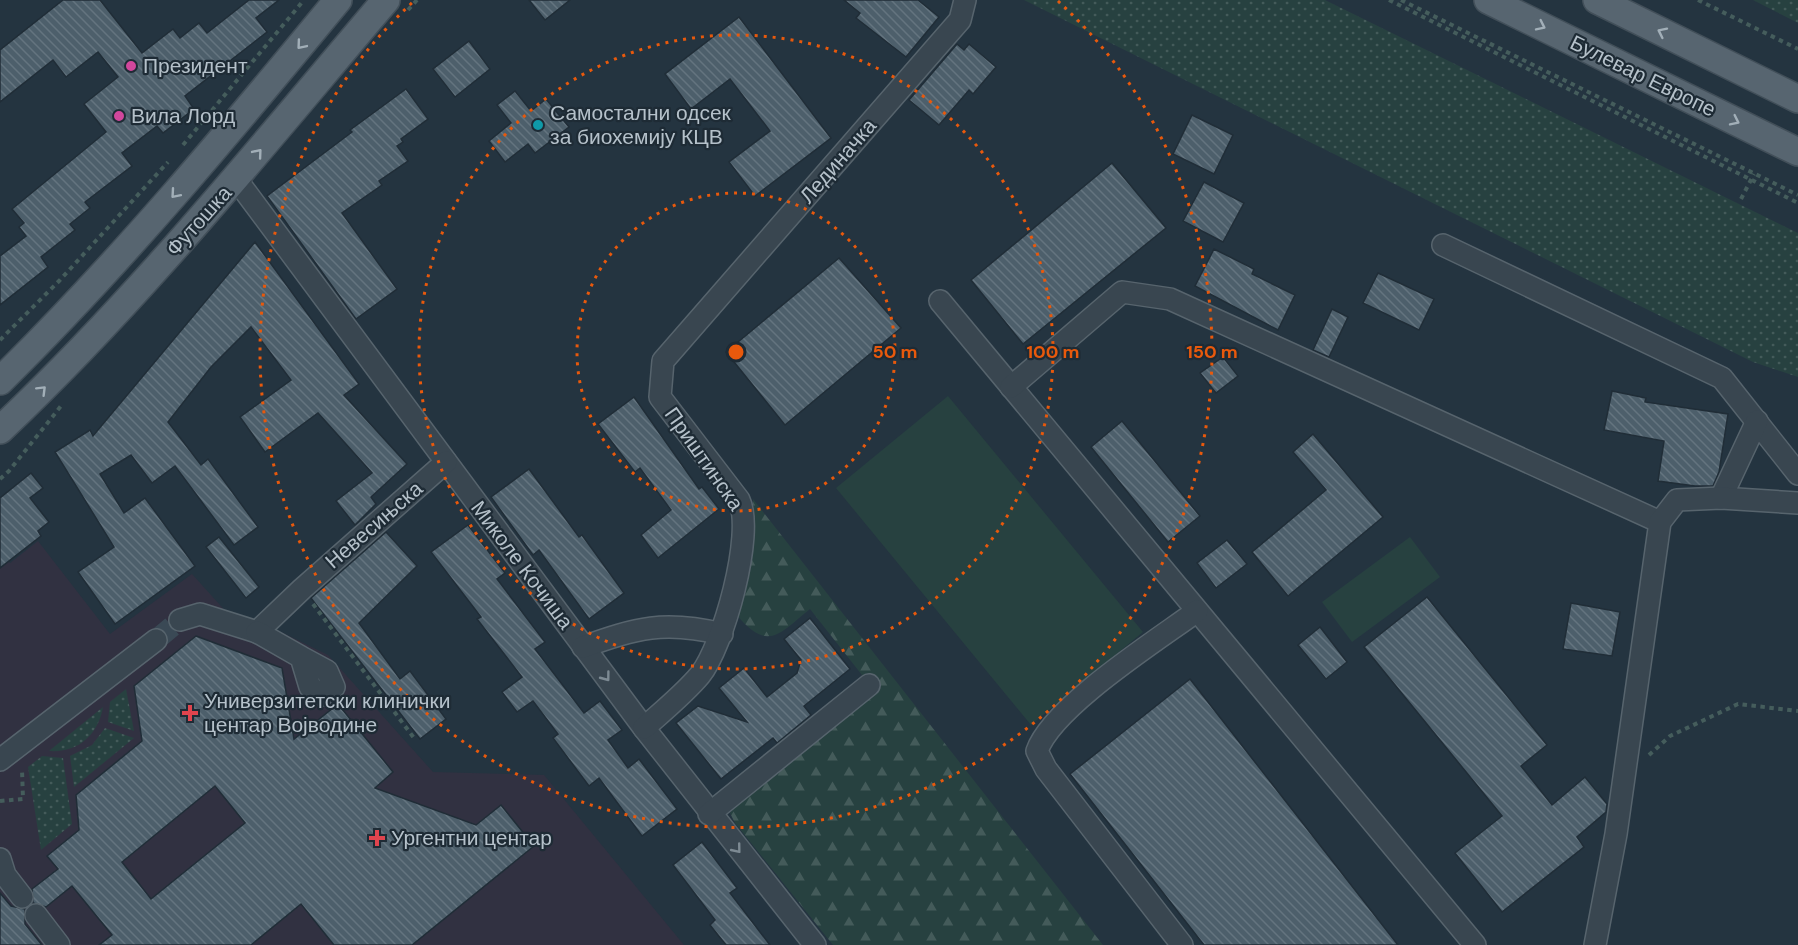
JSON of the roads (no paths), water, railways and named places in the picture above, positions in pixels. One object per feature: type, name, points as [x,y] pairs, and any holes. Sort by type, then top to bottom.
[{"type":"main road","name":"Футошка","points":[[0,381],[61,321],[139,234],[338,0]]},
{"type":"main road","name":"Футошка","points":[[0,430],[96,335],[236,179],[386,0]]},
{"type":"main road","name":"Булевар Европе","points":[[1488,0],[1798,152]]},
{"type":"main road","points":[[1597,0],[1798,99]]},
{"type":"street","name":"Лединачка","points":[[703,318],[960,21],[965,0]]},
{"type":"street","name":"Миколе Кочиша","points":[[236,179],[709,814],[815,945]]},
{"type":"street","points":[[1443,245],[1722,378],[1798,474]]},
{"type":"street","points":[[1011,387],[1122,292],[1170,299],[1660,522]]},
{"type":"street","points":[[940,301],[1475,945]]},
{"type":"street","name":"Приштинска","points":[[644,728],[701,674],[722,634],[738,567],[745,512],[740,500],[660,397],[663,361],[703,318]]},
{"type":"street","points":[[1721,498],[1757,421]]},
{"type":"street","name":"Невесињска","points":[[257,632],[302,589],[446,462]]},
{"type":"street","points":[[1596,945],[1624,778],[1660,522],[1677,500],[1721,498],[1798,503]]},
{"type":"street","points":[[1182,945],[1046,769],[1037,751],[1042,737],[1068,708],[1197,611]]},
{"type":"street","points":[[180,620],[200,614],[257,632],[301,657]]},
{"type":"street","points":[[583,646],[652,626],[688,626],[722,634]]},
{"type":"street","points":[[0,760],[156,640]]},
{"type":"street","points":[[709,814],[869,685]]},
{"type":"street","points":[[0,859],[5,875],[22,897]]},
{"type":"street","points":[[36,915],[59,945]]},
{"type":"tunnel","points":[[156,640],[180,620]]},
{"type":"place","name":"Президент","points":[[131,66]]},
{"type":"place","name":"Вила Лорд","points":[[119,116]]},
{"type":"place","name":"Самостални одсек за биохемију КЦВ","points":[[538,125]]},
{"type":"place","name":"Универзитетски клинички центар Војводине","points":[[190,713]]},
{"type":"place","name":"Ургентни центар","points":[[377,838]]}]
